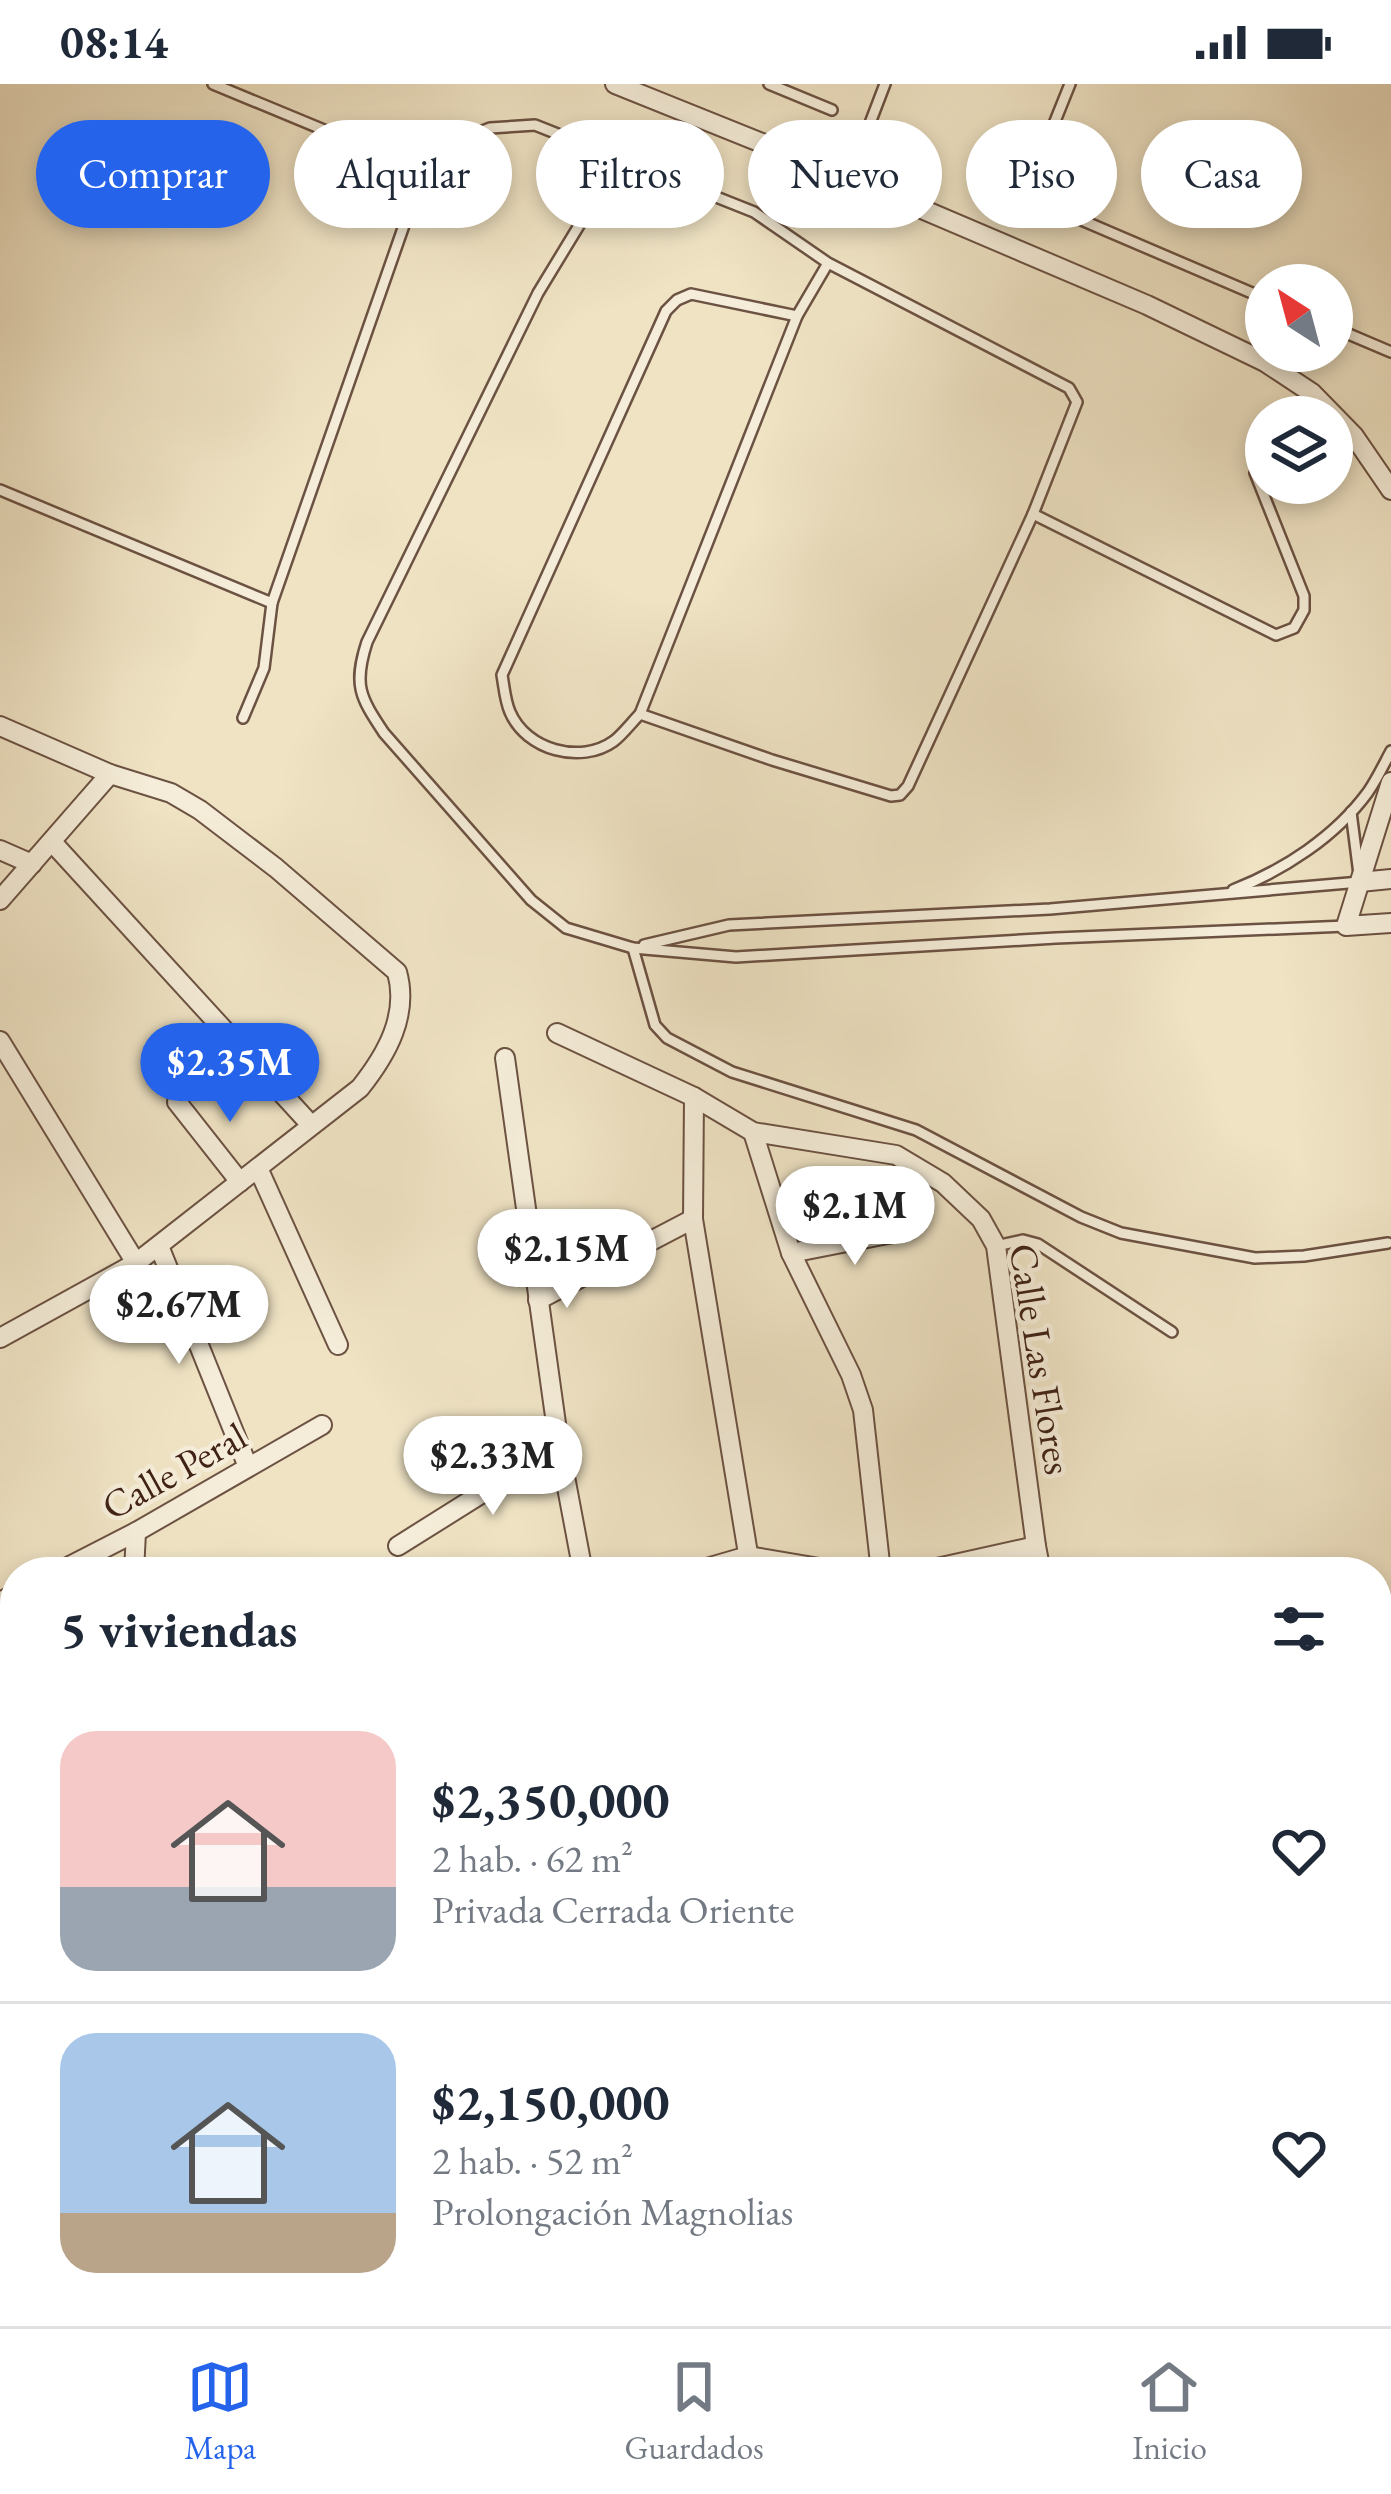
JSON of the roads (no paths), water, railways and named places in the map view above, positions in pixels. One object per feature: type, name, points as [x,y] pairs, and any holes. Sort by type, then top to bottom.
[{"type":"street","points":[[615,84],[748,137]]},
{"type":"street","points":[[942,218],[1147,305],[1265,362],[1312,393],[1354,436],[1391,490]]},
{"type":"street","points":[[0,726],[110,774],[171,793],[200,810],[277,868],[397,972],[403,994],[394,1032],[360,1088],[136,1263],[0,1338]]},
{"type":"street","points":[[0,900],[110,774]]},
{"type":"street","points":[[1391,782],[1346,926],[1391,922]]},
{"type":"street","points":[[52,842],[311,1125]]},
{"type":"street","points":[[0,850],[32,864]]},
{"type":"street","points":[[1360,882],[1391,879]]},
{"type":"street","points":[[557,1033],[694,1097],[753,1132],[791,1253],[863,1410],[879,1557]]},
{"type":"street","points":[[0,1041],[136,1263]]},
{"type":"street","points":[[505,1058],[559,1445],[580,1557]]},
{"type":"street","points":[[694,1097],[693,1219],[748,1557]]},
{"type":"street","points":[[177,1102],[240,1182]]},
{"type":"street","name":"Calle Las Flores","points":[[753,1132],[896,1155],[943,1183],[981,1220],[996,1246],[1038,1557]]},
{"type":"street","points":[[258,1168],[338,1345]]},
{"type":"street","points":[[538,1300],[693,1219]]},
{"type":"street","points":[[791,1253],[908,1230]]},
{"type":"street","points":[[159,1246],[248,1467]]},
{"type":"street","name":"Calle Peral","points":[[87,1557],[322,1425]]},
{"type":"street","points":[[398,1546],[559,1445]]},
{"type":"street","points":[[135,1557],[136,1532]]},
{"type":"lane","points":[[213,84],[300,120]]},
{"type":"lane","points":[[769,84],[832,110]]},
{"type":"lane","points":[[871,120],[885,84]]},
{"type":"lane","points":[[1070,84],[1033,176],[1036,201],[1245,289]]},
{"type":"lane","points":[[640,714],[772,760],[900,795],[1033,514],[1077,402],[1069,388],[828,262],[754,212],[724,200]]},
{"type":"lane","points":[[243,718],[264,668],[272,603],[403,228]]},
{"type":"lane","points":[[577,228],[538,293],[367,642],[358,671],[364,702],[384,733],[531,900],[566,928],[633,948],[736,957],[1346,926]]},
{"type":"lane","points":[[797,316],[691,294],[666,311],[502,675],[510,714],[531,737],[555,751],[586,754],[614,741],[640,714],[797,316],[828,262]]},
{"type":"lane","points":[[1353,336],[1391,352]]},
{"type":"lane","points":[[0,490],[272,603]]},
{"type":"lane","points":[[1033,514],[1276,634],[1294,628],[1304,610],[1304,596],[1267,504]]},
{"type":"lane","points":[[1221,895],[1304,854],[1370,790],[1391,751]]},
{"type":"lane","points":[[633,948],[729,925],[1050,909],[1360,882],[1351,812]]},
{"type":"lane","points":[[633,948],[655,1025],[668,1038],[732,1072],[916,1130],[1121,1233],[1255,1258],[1388,1243]]},
{"type":"lane","points":[[996,1246],[1023,1240],[1038,1244],[1172,1333]]}]
